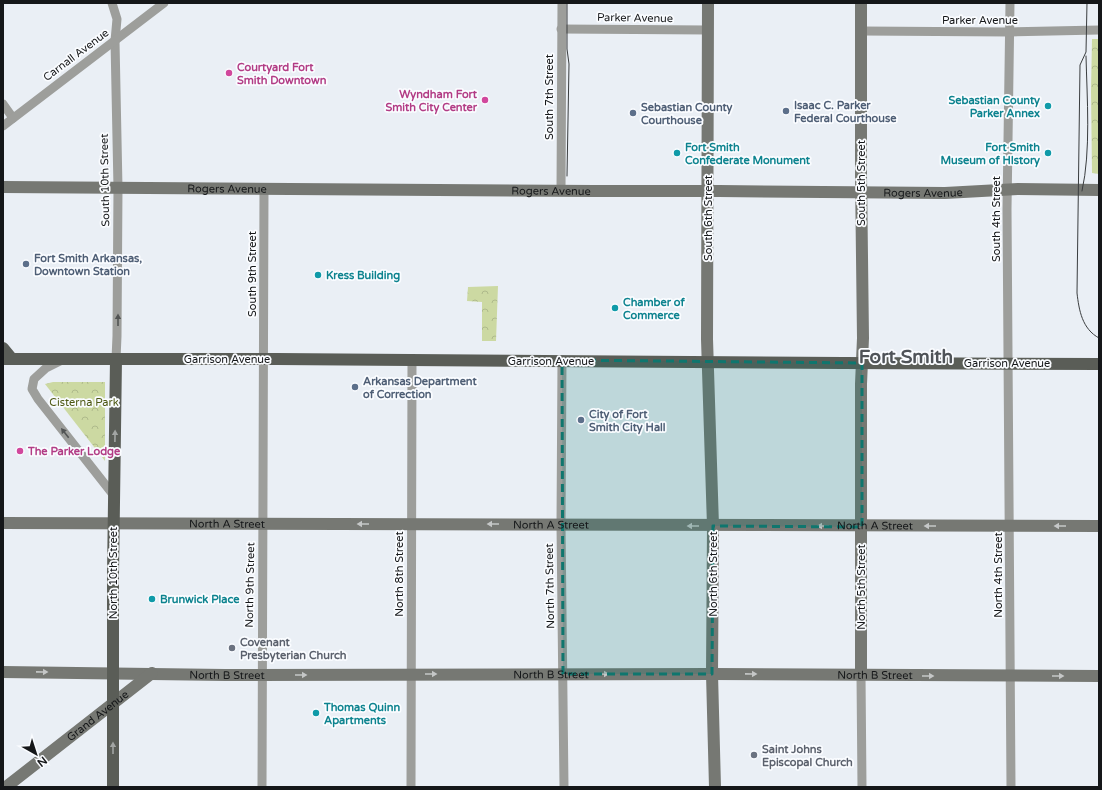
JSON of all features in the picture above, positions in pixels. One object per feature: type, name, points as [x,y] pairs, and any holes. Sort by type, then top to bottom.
[{"type":"main road","points":[[3,348],[8,359]]},
{"type":"main road","name":"Garrison Avenue","points":[[8,359],[562,360],[1099,364]]},
{"type":"main road","name":"North 10th Street","points":[[113,787],[113,524],[115,497],[116,359]]},
{"type":"street","name":"South 10th Street","points":[[112,3],[117,19],[115,40],[118,188],[118,336],[116,359]]},
{"type":"street","name":"Carnall Avenue","points":[[3,126],[164,3]]},
{"type":"street","name":"South 7th Street","points":[[561,190],[562,3]]},
{"type":"street","name":"South 6th Street","points":[[708,3],[708,362]]},
{"type":"street","name":"South 5th Street","points":[[861,3],[862,363]]},
{"type":"street","name":"South 4th Street","points":[[1009,363],[1008,190],[1010,3]]},
{"type":"street","name":"Parker Avenue","points":[[561,29],[708,30]]},
{"type":"street","name":"Parker Avenue","points":[[862,31],[1010,32],[1099,30]]},
{"type":"street","points":[[3,104],[13,118]]},
{"type":"street","name":"Rogers Avenue","points":[[3,188],[561,190],[861,193],[1099,190]]},
{"type":"street","name":"South 9th Street","points":[[264,189],[265,359]]},
{"type":"street","name":"North 9th Street","points":[[262,787],[265,359]]},
{"type":"street","points":[[62,360],[46,368],[34,379],[32,389],[38,399],[115,497]]},
{"type":"street","name":"North 8th Street","points":[[411,787],[410,674],[412,360]]},
{"type":"street","name":"North 7th Street","points":[[562,360],[561,525],[564,787]]},
{"type":"street","name":"North 6th Street","points":[[708,362],[713,526],[712,674],[715,787]]},
{"type":"street","name":"North 5th Street","points":[[862,363],[860,384],[862,527],[862,787]]},
{"type":"street","name":"North 4th Street","points":[[1009,363],[1011,787]]},
{"type":"street","name":"North A Street","points":[[3,524],[411,524],[862,527],[1099,526]]},
{"type":"street","name":"North B Street","points":[[3,672],[262,675],[712,674],[1099,676]]},
{"type":"street","name":"Grand Avenue","points":[[6,787],[152,673]]},
{"type":"highlighted area","points":[[562,360],[862,363],[862,527],[713,526],[712,674],[563,674]]},
{"type":"green space","points":[[1092,39],[1099,39],[1099,174],[1092,173]]},
{"type":"green space","points":[[498,286],[496,341],[482,341],[482,302],[467,301],[468,287]]},
{"type":"green space","name":"Cisterna Park","points":[[53,382],[105,382],[105,461],[45,384]]},
{"type":"tram line","points":[[567,3],[567,49],[569,64],[567,176]]},
{"type":"tram line","points":[[1087,3],[1086,52],[1080,65],[1077,293],[1082,318],[1089,330],[1099,338]]},
{"type":"tram line","points":[[1082,191],[1087,159],[1088,107],[1086,56]]},
{"type":"place","name":"Courtyard Fort Smith Downtown","points":[[229,73]]},
{"type":"place","name":"Wyndham Fort Smith City Center","points":[[485,100]]},
{"type":"place","name":"Sebastian County Parker Annex","points":[[1048,106]]},
{"type":"place","name":"Isaac C. Parker Federal Courthouse","points":[[786,111]]},
{"type":"place","name":"Sebastian County Courthouse","points":[[633,113]]},
{"type":"place","name":"Fort Smith Confederate Monument","points":[[677,153]]},
{"type":"place","name":"Fort Smith Museum of HIstory","points":[[1048,153]]},
{"type":"place","name":"Fort Smith Arkansas, Downtown Station","points":[[26,264]]},
{"type":"place","name":"Kress Building","points":[[318,275]]},
{"type":"place","name":"Chamber of Commerce","points":[[615,308]]},
{"type":"place","name":"Arkansas Department of Correction","points":[[355,387]]},
{"type":"place","name":"City of Fort Smith City Hall","points":[[581,420]]},
{"type":"place","name":"The Parker Lodge","points":[[20,451]]},
{"type":"place","name":"Brunwick Place","points":[[152,599]]},
{"type":"place","name":"Covenant Presbyterian Church","points":[[232,648]]},
{"type":"place","name":"Thomas Quinn Apartments","points":[[316,713]]},
{"type":"place","name":"Saint Johns Episcopal Church","points":[[754,755]]},
{"type":"district","name":"Fort Smith","points":[[906,357]]}]
